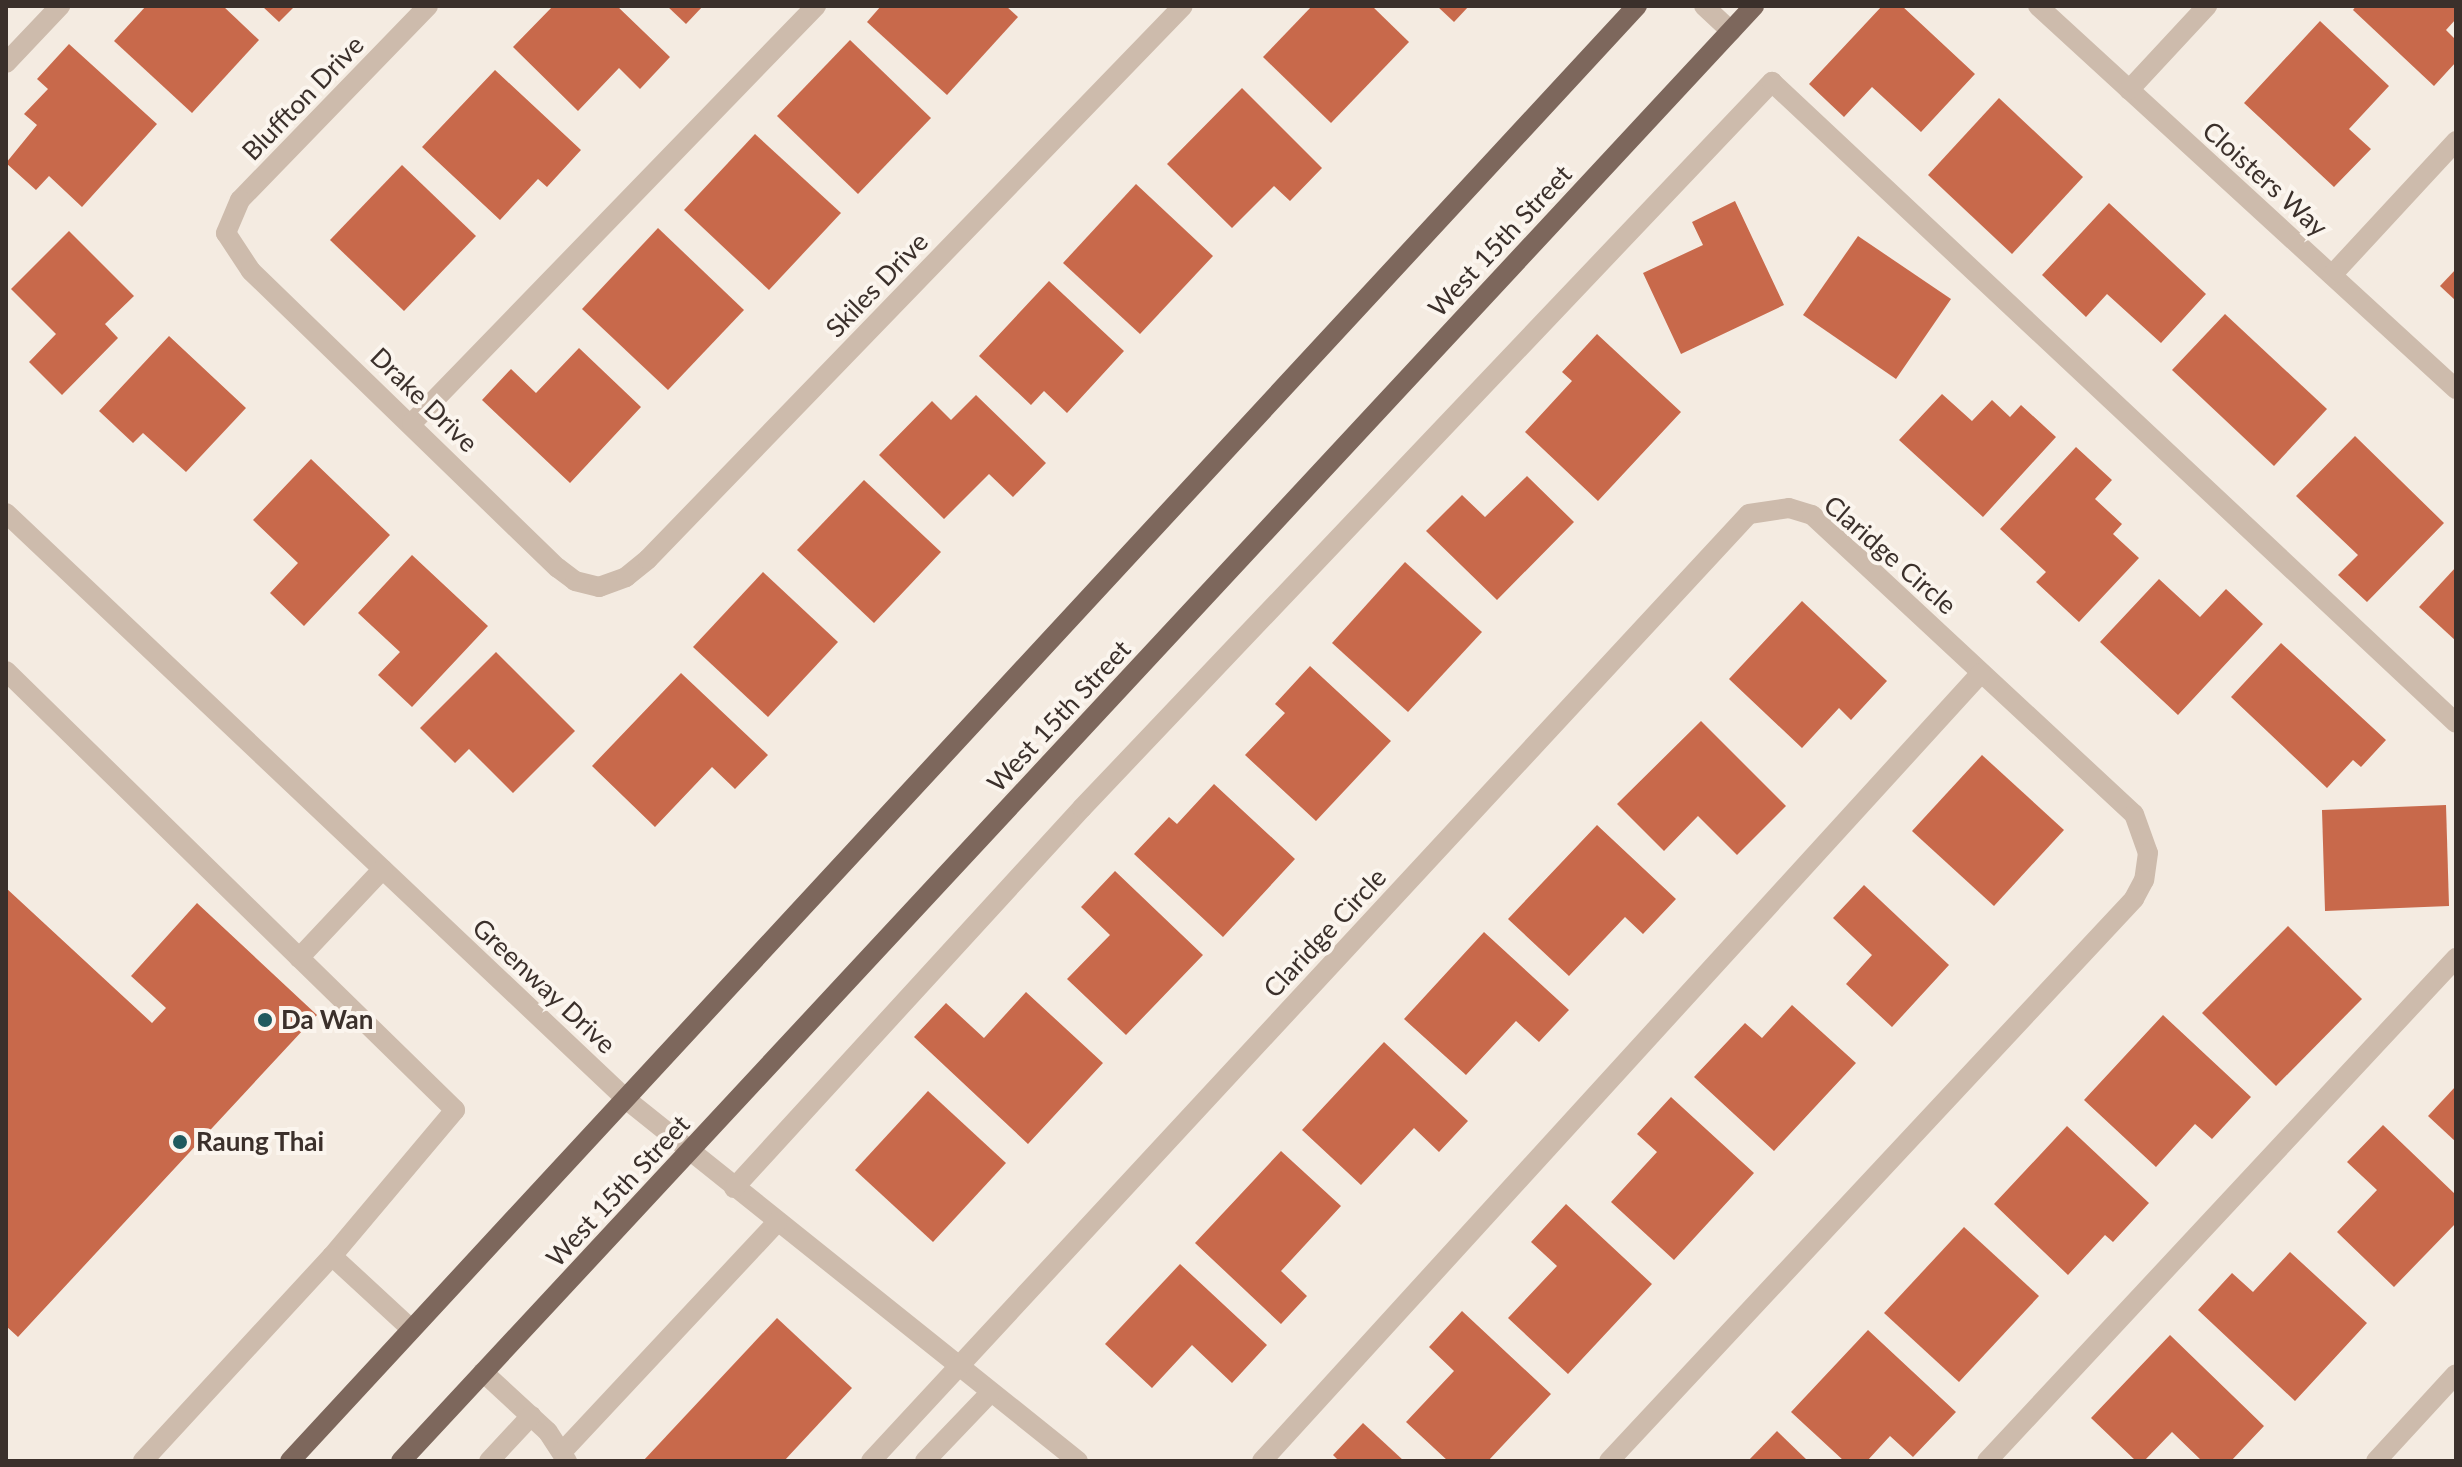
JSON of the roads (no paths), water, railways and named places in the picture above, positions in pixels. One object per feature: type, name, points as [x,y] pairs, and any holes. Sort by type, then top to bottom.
[{"type":"main road","points":[[290,1461],[1637,6]]},
{"type":"main road","name":"West 15th Street","points":[[401,1461],[1754,6]]},
{"type":"street","points":[[6,63],[60,6]]},
{"type":"street","name":"Bluffton Drive","points":[[226,233],[240,200],[428,6]]},
{"type":"street","points":[[412,423],[816,6]]},
{"type":"street","name":"Skiles Drive","points":[[599,587],[626,577],[648,559],[1183,6]]},
{"type":"street","points":[[1704,6],[1731,31]]},
{"type":"street","name":"Cloisters Way","points":[[2038,6],[2456,389]]},
{"type":"street","points":[[2129,90],[2207,6]]},
{"type":"street","points":[[734,1188],[1082,808],[1677,176],[1772,82],[2456,723]]},
{"type":"street","points":[[2332,275],[2456,141]]},
{"type":"street","name":"Drake Drive","points":[[226,233],[251,271],[412,423],[558,568],[575,581],[599,587]]},
{"type":"street","name":"Claridge Circle","points":[[871,1461],[1749,514],[1789,508],[1812,515],[2134,814],[2148,853],[2144,880],[2134,899],[1609,1461]]},
{"type":"street","name":"Greenway Drive","points":[[6,513],[627,1100],[1078,1461]]},
{"type":"street","points":[[6,671],[455,1110],[332,1256],[143,1461]]},
{"type":"street","points":[[1262,1461],[1981,673]]},
{"type":"street","points":[[299,958],[383,869]]},
{"type":"street","points":[[1987,1461],[2456,958]]},
{"type":"street","points":[[483,1372],[531,1416],[565,1457],[777,1222]]},
{"type":"street","points":[[332,1256],[411,1329]]},
{"type":"street","points":[[2376,1461],[2456,1374]]},
{"type":"street","points":[[925,1461],[991,1392]]},
{"type":"street","points":[[489,1461],[531,1416]]},
{"type":"place","name":"Da Wan","points":[[265,1020]]},
{"type":"place","name":"Raung Thai","points":[[180,1142]]}]
